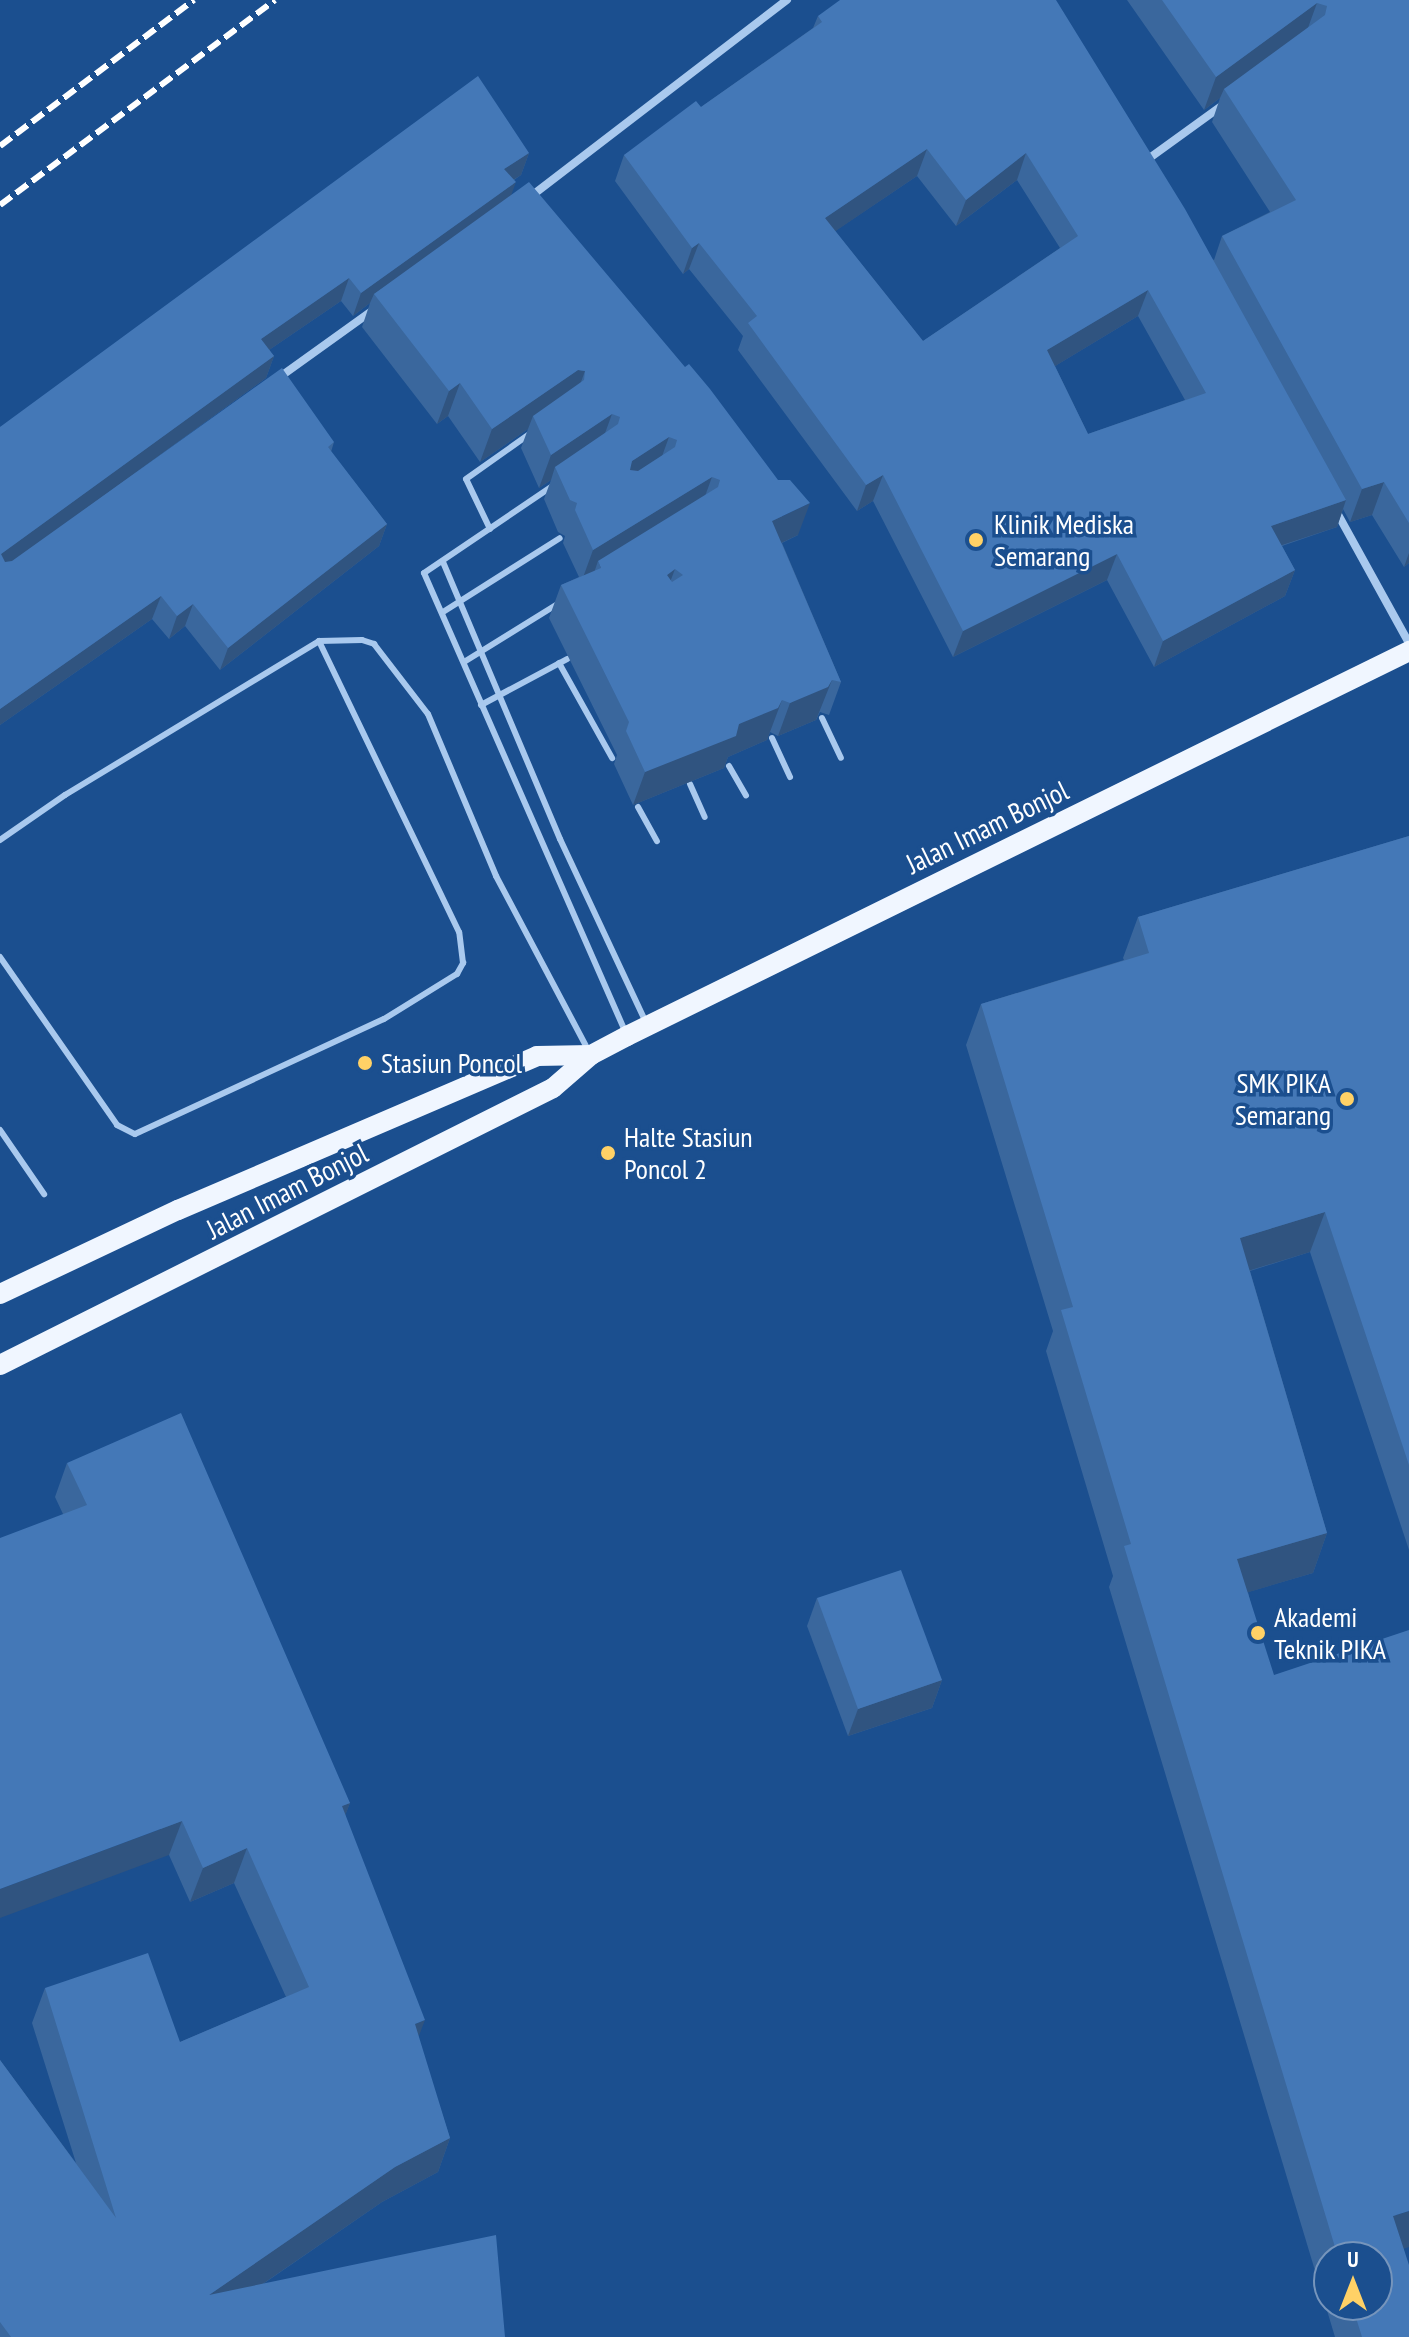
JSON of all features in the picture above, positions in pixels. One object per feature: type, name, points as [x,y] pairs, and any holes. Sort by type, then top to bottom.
[{"type":"main road","name":"Jalan Imam Bonjol","points":[[0,1365],[553,1088],[591,1055],[627,1036],[1409,651]]},
{"type":"main road","name":"Jalan Imam Bonjol","points":[[0,1294],[178,1210],[537,1056],[591,1055]]},
{"type":"street","points":[[524,201],[787,0]]},
{"type":"street","points":[[1144,162],[1233,97]]},
{"type":"street","points":[[1136,149],[1151,176]]},
{"type":"street","points":[[537,192],[546,205]]},
{"type":"street","points":[[268,385],[383,302]]},
{"type":"street","points":[[1326,492],[1409,643]]},
{"type":"lane","points":[[490,529],[466,479],[545,424]]},
{"type":"lane","points":[[565,477],[424,573],[627,1036]]},
{"type":"lane","points":[[443,612],[560,538]]},
{"type":"lane","points":[[443,562],[647,1026]]},
{"type":"lane","points":[[464,662],[572,595]]},
{"type":"lane","points":[[0,840],[65,795],[319,641],[362,640],[374,644],[428,714],[496,876],[591,1055]]},
{"type":"lane","points":[[0,957],[117,1125],[135,1134],[384,1019],[457,974],[463,963],[459,932],[319,641]]},
{"type":"lane","points":[[481,705],[567,659]]},
{"type":"lane","points":[[559,663],[612,758]]},
{"type":"lane","points":[[822,718],[841,758]]},
{"type":"lane","points":[[772,738],[790,777]]},
{"type":"lane","points":[[729,766],[746,796]]},
{"type":"lane","points":[[690,784],[705,817]]},
{"type":"lane","points":[[638,807],[657,841]]},
{"type":"lane","points":[[0,1130],[44,1194]]},
{"type":"building","points":[[840,0],[1056,0],[1185,209],[1346,500],[1271,526],[1295,570],[1163,641],[1117,554],[963,631],[883,475],[866,485],[748,323],[757,316],[699,243],[692,248],[624,155],[696,101],[701,107],[822,22],[818,16]],"holes":[[[927,149],[966,200],[1026,153],[1078,236],[923,341],[825,218]],[[1148,290],[1206,393],[1088,434],[1047,350]]]},
{"type":"building","points":[[1162,0],[1409,0],[1409,523],[1384,482],[1362,489],[1222,236],[1296,200],[1224,89],[1325,15],[1327,6],[1317,3],[1216,77]]},
{"type":"building","points":[[478,76],[529,153],[504,169],[516,182],[361,293],[349,278],[261,339],[274,356],[1,554],[5,562],[12,561],[282,368],[334,442],[328,447],[387,524],[228,648],[193,604],[177,616],[161,596],[0,709],[0,427]]},
{"type":"building","points":[[529,182],[685,367],[689,364],[710,389],[778,480],[790,480],[810,503],[772,521],[841,682],[832,680],[828,687],[790,703],[782,700],[778,708],[739,724],[736,736],[645,772],[626,731],[629,722],[561,585],[601,568],[598,561],[718,487],[720,480],[712,477],[593,550],[575,510],[577,503],[570,500],[555,467],[618,424],[620,417],[612,414],[551,455],[533,416],[584,380],[585,371],[578,370],[492,429],[460,383],[449,391],[374,294]],"holes":[[[669,437],[677,440],[675,447],[638,471],[630,470],[632,461]],[[675,569],[683,575],[672,582],[667,575]]]},
{"type":"building","name":"Akademi Teknik PIKA","points":[[1409,836],[1409,1465],[1325,1212],[1240,1238],[1327,1533],[1237,1559],[1274,1675],[1409,1630],[1409,2211],[1393,2216],[1409,2265],[1409,2337],[1362,2337],[1357,2321],[1393,2321],[1393,2241],[1333,2241],[1124,1546],[1131,1544],[1061,1310],[1073,1307],[981,1004],[1149,953],[1138,917]]},
{"type":"building","points":[[181,1413],[350,1803],[342,1806],[425,2020],[415,2024],[450,2138],[395,2167],[209,2295],[496,2235],[505,2337],[11,2337],[0,2322],[0,2060],[116,2218],[45,1988],[148,1953],[180,2042],[309,1987],[247,1848],[203,1868],[182,1821],[0,1889],[0,1538],[87,1505],[67,1463]]},
{"type":"building","points":[[901,1570],[942,1680],[858,1709],[817,1598]]},
{"type":"railway","points":[[0,146],[194,0]]},
{"type":"railway","points":[[0,205],[275,0]]},
{"type":"place","name":"Klinik Mediska Semarang","points":[[976,540]]},
{"type":"place","name":"Stasiun Poncol","points":[[365,1063]]},
{"type":"place","name":"SMK PIKA Semarang","points":[[1347,1099]]},
{"type":"place","name":"Halte Stasiun Poncol 2","points":[[608,1153]]},
{"type":"place","name":"Akademi Teknik PIKA","points":[[1258,1633]]}]
